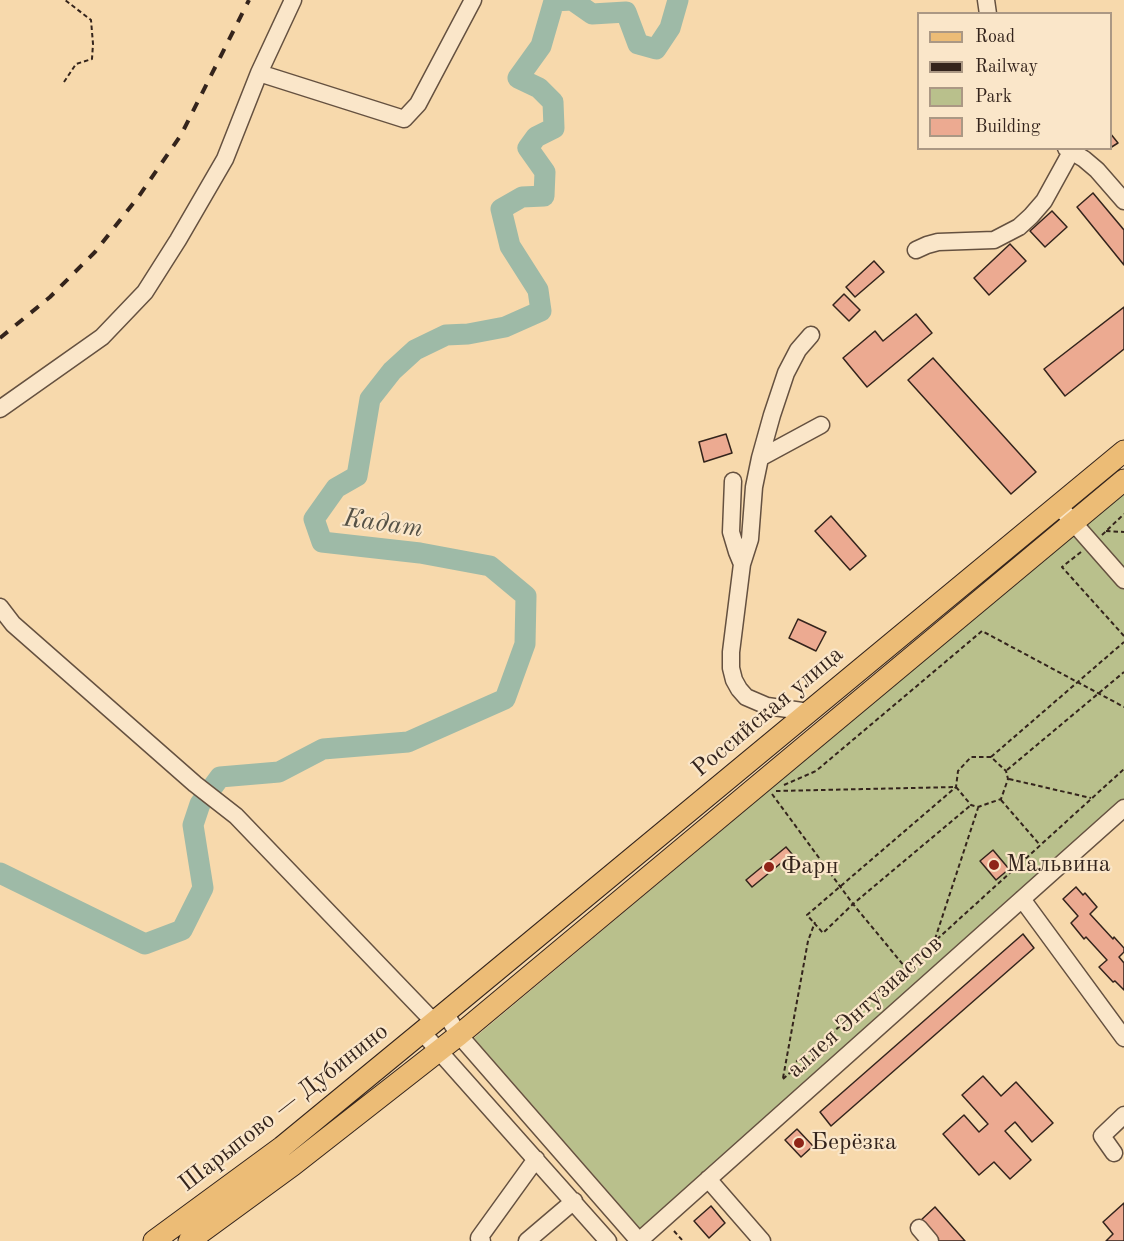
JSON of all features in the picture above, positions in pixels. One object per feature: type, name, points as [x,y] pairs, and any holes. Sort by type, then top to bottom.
[{"type":"main road","name":"Российская улица","points":[[434,1022],[1124,451]]},
{"type":"main road","name":"Российская улица","points":[[459,1035],[1124,480]]},
{"type":"main road","name":"Шарыпово — Дубинино","points":[[154,1241],[282,1146],[434,1022]]},
{"type":"main road","name":"Шарыпово — Дубинино","points":[[189,1241],[302,1158],[459,1035]]},
{"type":"street","points":[[0,409],[102,336],[145,292],[225,159],[259,73],[293,0]]},
{"type":"street","points":[[259,73],[404,119],[418,104],[473,0]]},
{"type":"street","points":[[916,250],[938,242],[994,240],[1019,226],[1044,201],[1068,150],[1097,170],[1124,201]]},
{"type":"street","points":[[809,712],[767,706],[746,697],[734,680],[731,652],[742,564],[750,539],[754,487],[760,458],[786,373],[798,350],[811,334]]},
{"type":"street","points":[[760,458],[821,425]]},
{"type":"street","points":[[734,481],[731,532],[742,564]]},
{"type":"street","points":[[1058,506],[1124,580]]},
{"type":"street","points":[[0,607],[13,624],[195,784],[236,816],[434,1022],[459,1035],[639,1241]]},
{"type":"street","name":"аллея Энтузиастов","points":[[639,1241],[1124,808]]},
{"type":"street","points":[[1022,899],[1124,1038]]},
{"type":"street","points":[[434,1022],[439,1051],[608,1241]]},
{"type":"street","points":[[1114,1153],[1102,1136],[1124,1115]]},
{"type":"street","points":[[482,1241],[480,1238],[537,1159]]},
{"type":"street","points":[[708,1179],[754,1238]]},
{"type":"street","points":[[528,1241],[574,1202]]},
{"type":"street","points":[[919,1228],[930,1241]]},
{"type":"path","points":[[64,81],[76,64],[92,59],[93,44],[91,20],[65,0]]},
{"type":"path","points":[[1106,531],[1124,532]]},
{"type":"path","points":[[1062,567],[1124,636]]},
{"type":"path","points":[[771,791],[816,771],[982,631],[1124,707]]},
{"type":"path","points":[[971,805],[823,933],[807,915],[956,787],[958,771],[971,757],[991,757],[1124,642]]},
{"type":"path","points":[[1006,771],[1124,672]]},
{"type":"path","points":[[956,787],[971,805],[978,807],[1000,799],[1008,779],[1006,771],[991,757]]},
{"type":"path","points":[[815,922],[808,941],[783,1079],[807,1052],[813,1050],[934,942],[1124,769]]},
{"type":"path","points":[[1008,779],[1091,798]]},
{"type":"path","points":[[771,791],[956,787]]},
{"type":"path","points":[[771,791],[854,904],[905,967]]},
{"type":"path","points":[[1000,799],[1040,845]]},
{"type":"path","points":[[934,942],[978,807]]},
{"type":"path","points":[[674,1230],[683,1241]]},
{"type":"green space","points":[[1124,493],[1124,799],[640,1228],[474,1038]]},
{"type":"building","points":[[1112,136],[1118,143],[1112,147]]},
{"type":"building","points":[[1093,193],[1124,230],[1124,265],[1077,207]]},
{"type":"building","points":[[1052,211],[1067,227],[1045,247],[1030,231]]},
{"type":"building","points":[[1010,244],[1026,261],[989,295],[974,278]]},
{"type":"building","points":[[874,261],[884,272],[855,297],[846,287]]},
{"type":"building","points":[[844,294],[860,310],[849,321],[833,305]]},
{"type":"building","points":[[1124,307],[1124,349],[1065,396],[1044,369]]},
{"type":"building","points":[[916,314],[932,333],[867,387],[843,358],[875,331],[883,341]]},
{"type":"building","points":[[933,358],[1036,472],[1011,494],[908,380]]},
{"type":"building","points":[[726,434],[732,453],[704,462],[699,442]]},
{"type":"building","points":[[831,516],[866,556],[850,570],[815,531]]},
{"type":"building","points":[[798,619],[826,632],[816,651],[789,638]]},
{"type":"building","name":"Фарн","points":[[786,847],[792,854],[752,887],[746,880]]},
{"type":"building","name":"Мальвина","points":[[993,850],[1009,869],[996,880],[980,861]]},
{"type":"building","points":[[1076,887],[1083,895],[1085,893],[1097,907],[1090,914],[1124,948],[1124,952],[1119,957],[1124,963],[1124,990],[1099,967],[1107,960],[1086,937],[1084,939],[1071,923],[1078,916],[1063,899]]},
{"type":"building","points":[[1023,934],[1034,948],[831,1126],[820,1112]]},
{"type":"building","points":[[983,1076],[1001,1096],[1016,1082],[1053,1123],[1032,1142],[1015,1122],[1005,1131],[1031,1160],[1010,1179],[994,1162],[979,1175],[943,1134],[964,1115],[979,1132],[988,1124],[962,1095]]},
{"type":"building","name":"Берёзка","points":[[797,1129],[813,1146],[801,1157],[785,1140]]},
{"type":"building","points":[[1124,1203],[1124,1241],[1106,1241],[1113,1234],[1103,1222]]},
{"type":"building","points":[[711,1206],[725,1223],[709,1238],[694,1221]]},
{"type":"building","points":[[935,1207],[965,1241],[938,1241],[920,1221]]},
{"type":"waterway","name":"Кадат","points":[[0,873],[145,944],[182,930],[203,888],[193,825],[200,804],[220,777],[279,772],[323,749],[408,742],[505,699],[525,644],[526,596],[490,566],[420,553],[322,542],[314,519],[336,488],[357,476],[370,399],[392,371],[415,350],[446,335],[468,334],[505,327],[541,311],[538,290],[510,246],[501,209],[522,197],[544,196],[545,172],[528,148],[536,137],[554,128],[553,102],[539,88],[518,78],[541,46],[554,1],[572,0],[592,14],[626,12],[638,44],[656,49],[670,28],[678,0]]},
{"type":"railway","points":[[0,338],[50,297],[95,252],[139,196],[181,135],[249,0]]},
{"type":"place","name":"Мальвина","points":[[994,865]]},
{"type":"place","name":"Фарн","points":[[769,867]]},
{"type":"place","name":"Берёзка","points":[[799,1143]]}]
